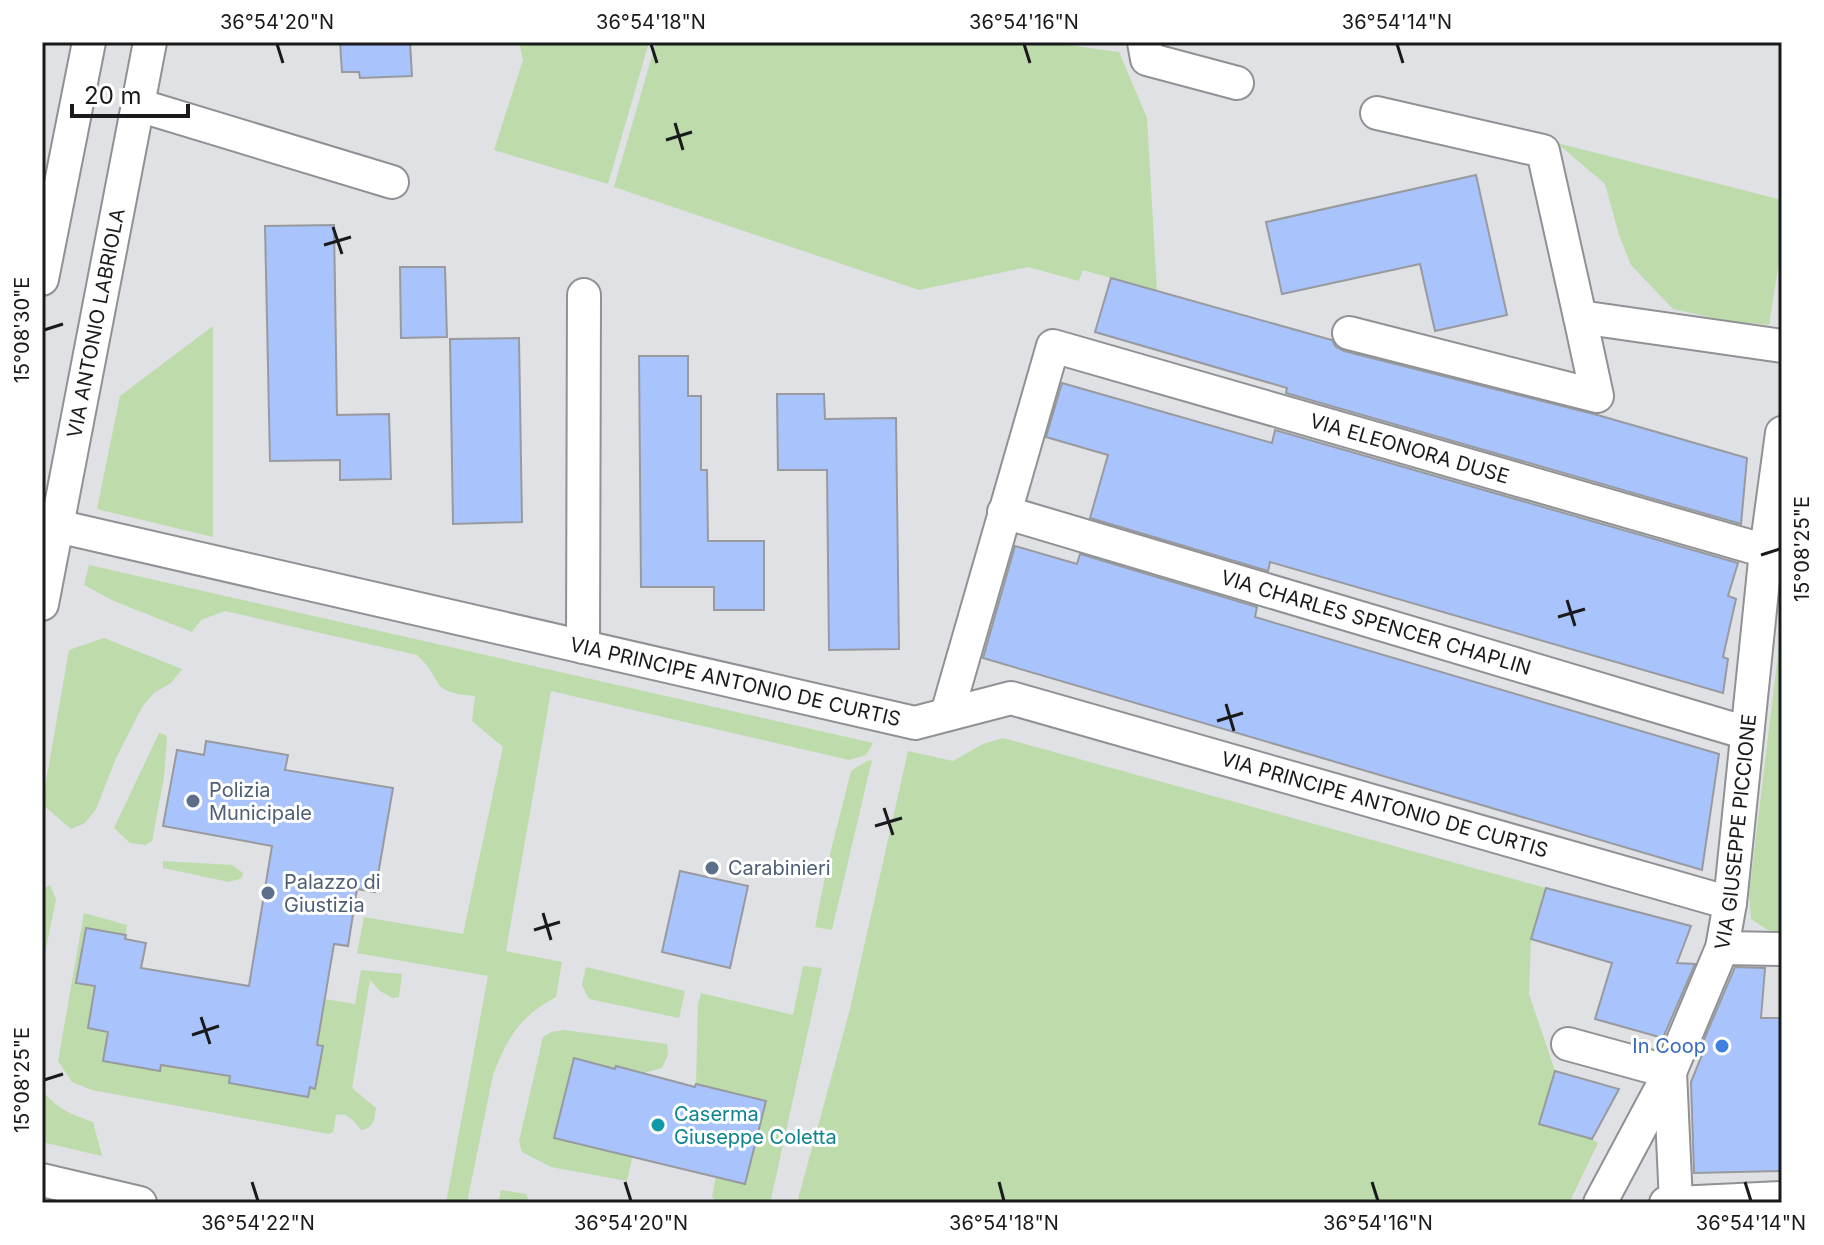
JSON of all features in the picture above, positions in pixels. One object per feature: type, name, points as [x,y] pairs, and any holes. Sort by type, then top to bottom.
[{"type":"street","points":[[42,279],[89,42]]},
{"type":"street","name":"VIA ANTONIO LABRIOLA","points":[[42,604],[150,42]]},
{"type":"street","points":[[1144,42],[1147,59],[1237,83]]},
{"type":"street","points":[[138,105],[392,182]]},
{"type":"street","points":[[1349,333],[1597,396],[1543,151],[1377,113]]},
{"type":"street","points":[[583,647],[584,295]]},
{"type":"street","points":[[1580,317],[1782,346]]},
{"type":"street","name":"VIA ELEONORA DUSE","points":[[1004,512],[1053,346],[1766,551]]},
{"type":"street","name":"VIA GIUSEPPE PICCIONE","points":[[1600,1203],[1670,1072],[1722,948],[1730,903],[1766,551],[1782,433]]},
{"type":"street","points":[[947,714],[1004,512]]},
{"type":"street","name":"VIA CHARLES SPENCER CHAPLIN","points":[[1004,512],[1747,733]]},
{"type":"street","name":"VIA PRINCIPE ANTONIO DE CURTIS","points":[[57,526],[915,723],[1011,698],[1730,903]]},
{"type":"street","points":[[1722,948],[1782,949]]},
{"type":"street","points":[[1568,1044],[1670,1072],[1676,1203]]},
{"type":"street","points":[[42,1180],[140,1203]]},
{"type":"street","points":[[1666,1203],[1782,1198]]},
{"type":"green space","points":[[519,42],[649,42],[608,184],[494,150],[523,60]]},
{"type":"green space","points":[[656,42],[1045,42],[1119,52],[1147,118],[1157,291],[1083,270],[1079,281],[1028,267],[919,290],[614,187]]},
{"type":"green space","points":[[1557,143],[1782,200],[1782,243],[1769,325],[1727,321],[1673,309],[1631,265],[1605,184]]},
{"type":"green space","points":[[213,326],[213,537],[97,509],[120,396]]},
{"type":"green space","points":[[89,565],[873,743],[866,755],[849,760],[551,691],[506,951],[562,962],[556,997],[524,1020],[504,1050],[493,1075],[467,1203],[446,1203],[488,976],[357,953],[364,917],[463,934],[503,747],[472,721],[475,696],[443,688],[417,655],[225,611],[201,620],[192,632],[114,601],[84,585]]},
{"type":"green space","points":[[1782,621],[1782,933],[1766,929],[1751,919],[1749,894]]},
{"type":"green space","points":[[104,638],[182,669],[171,683],[154,693],[142,707],[116,758],[96,809],[85,823],[71,829],[42,804],[69,650]]},
{"type":"green space","points":[[159,733],[166,735],[167,739],[164,777],[152,841],[145,845],[130,843],[114,828]]},
{"type":"green space","points":[[1003,738],[1546,888],[1531,939],[1529,994],[1555,1071],[1539,1124],[1598,1143],[1569,1203],[797,1203],[850,1009],[908,751],[953,761],[983,744]]},
{"type":"green space","points":[[872,760],[832,930],[815,927],[851,771]]},
{"type":"green space","points":[[163,861],[232,865],[243,873],[242,878],[229,882],[163,868]]},
{"type":"green space","points":[[50,885],[56,899],[42,969],[42,889]]},
{"type":"green space","points":[[84,913],[127,925],[126,935],[85,928],[76,982],[95,986],[88,1028],[108,1032],[103,1061],[159,1071],[161,1065],[230,1076],[230,1083],[257,1088],[281,1085],[280,1093],[307,1098],[310,1087],[316,1088],[323,1047],[317,1045],[325,999],[355,1004],[361,970],[402,974],[399,997],[393,998],[380,991],[370,980],[352,1088],[376,1108],[371,1125],[361,1130],[347,1116],[340,1114],[336,1115],[333,1132],[329,1134],[92,1090],[72,1082],[58,1061]]},
{"type":"green space","points":[[803,966],[822,968],[771,1199],[766,1203],[720,1203],[712,1197],[716,1177],[745,1184],[765,1101],[737,1094],[733,1109],[723,1091],[696,1084],[701,993],[793,1015]]},
{"type":"green space","points":[[586,967],[685,991],[679,1018],[589,999],[582,985]]},
{"type":"green space","points":[[564,1030],[667,1044],[668,1055],[662,1068],[643,1073],[616,1066],[612,1079],[574,1059],[554,1138],[582,1146],[586,1133],[596,1149],[623,1155],[634,1150],[627,1181],[551,1167],[522,1152],[519,1141],[543,1037]]},
{"type":"green space","points":[[42,1090],[64,1110],[93,1122],[102,1156],[42,1142]]},
{"type":"green space","points":[[501,1190],[526,1194],[530,1203],[498,1203]]},
{"type":"building","points":[[340,42],[410,42],[412,76],[360,78],[359,72],[342,72]]},
{"type":"building","points":[[1476,175],[1507,315],[1435,331],[1420,264],[1282,294],[1266,222]]},
{"type":"building","points":[[334,225],[337,415],[389,414],[391,479],[340,480],[340,460],[270,461],[265,226]]},
{"type":"building","points":[[400,267],[445,267],[447,337],[401,338]]},
{"type":"building","points":[[1111,278],[1332,340],[1336,347],[1344,351],[1594,414],[1747,458],[1741,524],[1286,393],[1287,388],[1095,332]]},
{"type":"building","points":[[519,338],[522,522],[453,524],[450,339]]},
{"type":"building","points":[[639,356],[688,356],[688,396],[701,396],[701,470],[707,470],[708,541],[764,541],[764,610],[714,610],[714,587],[641,587]]},
{"type":"building","points":[[1062,383],[1272,443],[1275,430],[1738,563],[1728,596],[1736,599],[1723,657],[1728,659],[1723,693],[1270,562],[1268,571],[1090,518],[1108,455],[1046,437]]},
{"type":"building","points":[[777,394],[824,394],[825,419],[896,418],[899,649],[829,650],[827,470],[778,470]]},
{"type":"building","points":[[1015,546],[1077,564],[1080,554],[1257,607],[1255,617],[1719,754],[1702,870],[983,658]]},
{"type":"building","points":[[206,741],[288,755],[285,770],[393,788],[375,892],[357,889],[348,946],[334,944],[317,1045],[323,1046],[315,1089],[310,1087],[308,1097],[229,1083],[230,1076],[161,1065],[160,1071],[103,1061],[108,1032],[88,1028],[95,986],[76,983],[86,928],[126,935],[125,939],[146,943],[141,968],[249,986],[272,846],[163,826],[177,750],[204,755]]},
{"type":"building","points":[[680,871],[748,886],[730,968],[662,952]]},
{"type":"building","points":[[1546,888],[1691,926],[1677,963],[1695,964],[1663,1038],[1595,1019],[1612,963],[1531,939]]},
{"type":"building","points":[[1735,967],[1765,968],[1761,1018],[1782,1018],[1782,1171],[1694,1173],[1691,1082],[1704,1050],[1700,1049]]},
{"type":"building","name":"Caserma Giuseppe Coletta","points":[[574,1058],[766,1101],[745,1184],[554,1138]]},
{"type":"building","points":[[1555,1071],[1619,1089],[1592,1139],[1539,1124]]},
{"type":"place","name":"Polizia Municipale","points":[[193,801]]},
{"type":"place","name":"Carabinieri","points":[[712,868]]},
{"type":"place","name":"Palazzo di Giustizia","points":[[268,893]]},
{"type":"place","name":"In Coop","points":[[1722,1046]]},
{"type":"place","name":"Caserma Giuseppe Coletta","points":[[658,1125]]}]
